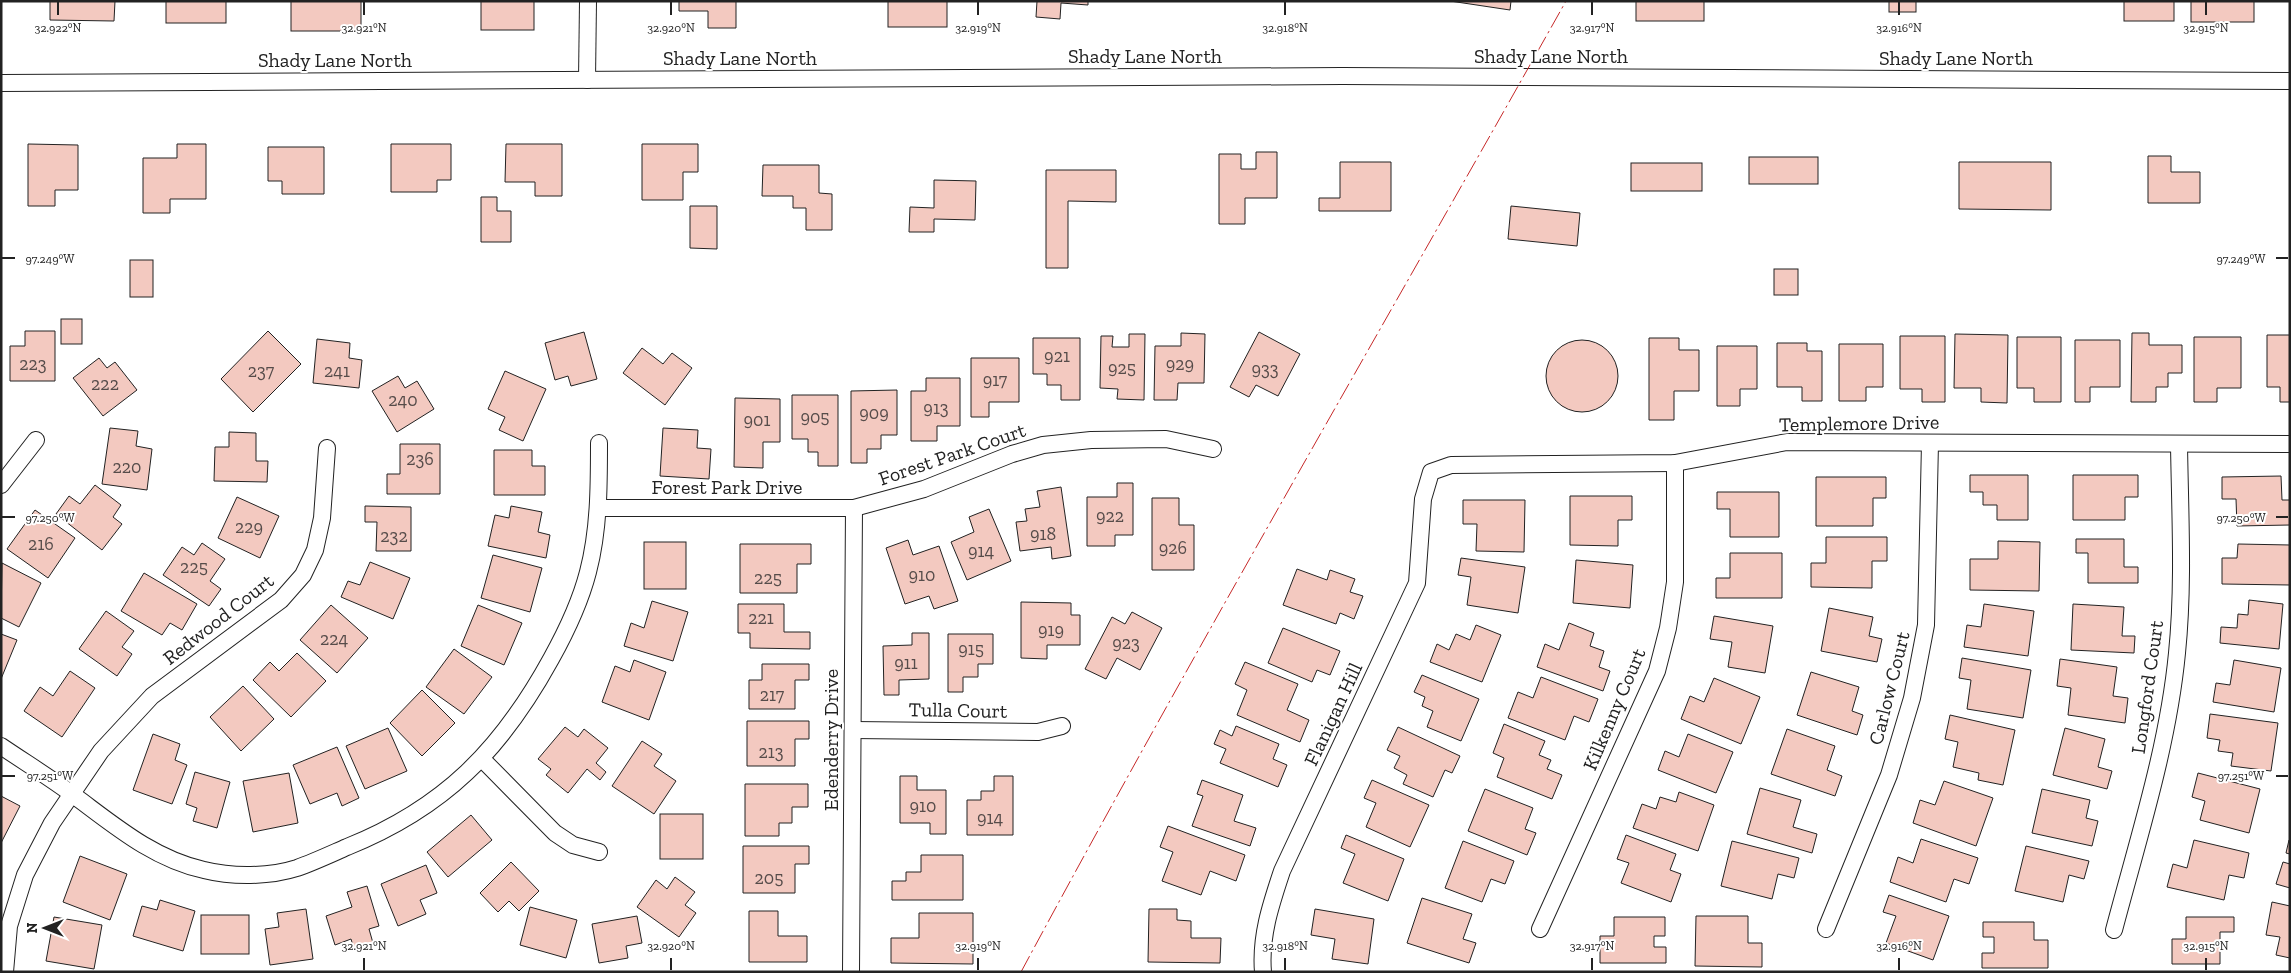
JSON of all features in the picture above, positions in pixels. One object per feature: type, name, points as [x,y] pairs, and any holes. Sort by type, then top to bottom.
[{"type":"street","points":[[587,80],[588,1]]},
{"type":"street","name":"Shady Lane North","points":[[1,83],[1342,76],[2290,81]]},
{"type":"street","points":[[1,485],[36,440]]},
{"type":"street","name":"Forest Park Court","points":[[854,508],[924,490],[1012,454],[1043,445],[1091,440],[1166,440],[1213,448]]},
{"type":"street","name":"Templemore Drive","points":[[1431,472],[1451,465],[1675,463],[1787,442],[2290,444]]},
{"type":"street","points":[[1,746],[73,794],[135,840],[171,860],[202,870],[223,874],[277,872],[296,868],[368,839],[404,821],[438,797],[482,759],[506,730],[535,688],[574,614],[588,572],[599,508],[599,443]]},
{"type":"street","name":"Carlow Court","points":[[1826,929],[1889,775],[1912,698],[1926,625],[1930,443]]},
{"type":"street","name":"Longford Court","points":[[2114,930],[2160,759],[2177,653],[2181,571],[2178,444]]},
{"type":"street","name":"Redwood Court","points":[[5,972],[8,926],[24,875],[52,822],[101,751],[152,696],[281,600],[303,575],[315,550],[322,518],[327,448]]},
{"type":"street","name":"Kilkenny Court","points":[[1540,929],[1657,671],[1668,628],[1675,582],[1675,463]]},
{"type":"street","name":"Flanigan Hill","points":[[1263,972],[1261,955],[1267,918],[1282,871],[1417,583],[1422,537],[1423,499],[1431,472]]},
{"type":"street","name":"Forest Park Drive","points":[[599,508],[854,508]]},
{"type":"street","name":"Edenderry Drive","points":[[851,972],[854,508]]},
{"type":"street","name":"Tulla Court","points":[[853,730],[1038,732],[1062,726]]},
{"type":"street","points":[[482,759],[555,833],[573,844],[599,852]]},
{"type":"building","points":[[50,1],[115,1],[114,21],[50,20]]},
{"type":"building","points":[[166,1],[226,1],[226,23],[166,23]]},
{"type":"building","points":[[291,1],[361,1],[361,31],[291,31]]},
{"type":"building","points":[[481,1],[534,1],[534,30],[481,30]]},
{"type":"building","points":[[679,1],[736,1],[736,28],[708,28],[708,11],[679,11]]},
{"type":"building","points":[[888,1],[947,1],[947,27],[888,27]]},
{"type":"building","points":[[1037,1],[1088,1],[1088,5],[1061,3],[1060,19],[1036,17]]},
{"type":"building","points":[[1450,1],[1511,1],[1510,10]]},
{"type":"building","points":[[1636,1],[1704,1],[1704,21],[1636,21]]},
{"type":"building","points":[[1889,1],[1916,1],[1916,12],[1889,12]]},
{"type":"building","points":[[2124,1],[2174,1],[2174,21],[2124,21]]},
{"type":"building","points":[[2191,1],[2254,1],[2254,22],[2191,22]]},
{"type":"building","points":[[28,144],[78,145],[78,190],[55,190],[55,206],[28,206]]},
{"type":"building","points":[[177,144],[206,144],[206,199],[170,199],[170,213],[143,213],[143,158],[177,158]]},
{"type":"building","points":[[391,144],[451,144],[451,180],[437,180],[437,192],[391,192]]},
{"type":"building","points":[[506,144],[562,144],[562,196],[535,196],[535,182],[505,182]]},
{"type":"building","points":[[642,144],[698,144],[698,172],[683,172],[683,200],[642,200]]},
{"type":"building","points":[[268,147],[324,147],[324,194],[282,194],[282,181],[268,181]]},
{"type":"building","points":[[1256,152],[1277,152],[1277,198],[1245,198],[1245,224],[1219,224],[1219,154],[1241,154],[1241,169],[1256,169]]},
{"type":"building","points":[[2148,156],[2171,156],[2171,172],[2200,172],[2200,203],[2148,203]]},
{"type":"building","points":[[1749,157],[1818,157],[1818,184],[1749,184]]},
{"type":"building","points":[[1340,162],[1391,162],[1391,211],[1319,211],[1319,198],[1340,198]]},
{"type":"building","points":[[1959,162],[2051,162],[2051,210],[1959,209]]},
{"type":"building","points":[[1631,163],[1702,163],[1702,191],[1631,191]]},
{"type":"building","points":[[763,165],[819,165],[819,193],[832,194],[832,230],[806,230],[806,208],[793,208],[793,196],[762,196]]},
{"type":"building","points":[[1046,170],[1116,170],[1116,202],[1068,201],[1068,268],[1046,268]]},
{"type":"building","points":[[934,180],[976,181],[975,220],[934,219],[934,232],[909,232],[910,207],[934,208]]},
{"type":"building","points":[[481,197],[497,197],[497,211],[511,211],[511,242],[481,242]]},
{"type":"building","points":[[690,206],[717,206],[717,249],[690,248]]},
{"type":"building","points":[[1511,206],[1580,213],[1577,246],[1508,239]]},
{"type":"building","points":[[130,260],[153,260],[153,297],[130,297]]},
{"type":"building","points":[[1774,269],[1798,269],[1798,295],[1774,295]]},
{"type":"building","points":[[61,319],[82,319],[82,344],[61,344]]},
{"type":"building","points":[[25,331],[55,331],[55,381],[10,381],[10,346],[25,346]]},
{"type":"building","points":[[268,331],[301,364],[253,412],[221,379]]},
{"type":"building","points":[[584,332],[597,379],[571,386],[568,376],[555,380],[545,343]]},
{"type":"building","points":[[1259,332],[1300,354],[1278,396],[1256,385],[1249,397],[1230,387]]},
{"type":"building","points":[[1181,333],[1205,334],[1204,383],[1178,383],[1177,400],[1154,400],[1155,346],[1181,346]]},
{"type":"building","points":[[2132,333],[2149,333],[2149,345],[2182,345],[2182,373],[2168,373],[2168,387],[2156,387],[2156,402],[2131,402]]},
{"type":"building","points":[[1129,334],[1145,334],[1144,400],[1117,399],[1118,389],[1100,388],[1101,336],[1113,336],[1112,347],[1129,347]]},
{"type":"building","points":[[1955,334],[2008,335],[2007,403],[1981,402],[1981,388],[1954,388]]},
{"type":"building","points":[[2267,335],[2290,335],[2290,402],[2280,402],[2280,387],[2267,387]]},
{"type":"building","points":[[1900,336],[1945,336],[1945,402],[1922,402],[1922,389],[1900,389]]},
{"type":"building","points":[[2017,337],[2061,337],[2061,402],[2034,402],[2034,388],[2017,388]]},
{"type":"building","points":[[2194,337],[2241,337],[2241,388],[2217,388],[2217,402],[2194,402]]},
{"type":"building","points":[[1033,338],[1080,338],[1080,400],[1061,400],[1061,385],[1047,385],[1047,374],[1033,374]]},
{"type":"building","points":[[1649,338],[1679,338],[1679,350],[1699,350],[1699,391],[1674,391],[1674,420],[1649,420]]},
{"type":"building","points":[[317,339],[350,343],[349,358],[362,360],[359,388],[313,383]]},
{"type":"building","points":[[1589,340],[1608,350],[1616,362],[1618,376],[1616,390],[1608,402],[1596,410],[1575,412],[1556,402],[1548,390],[1546,369],[1556,350],[1568,342]]},
{"type":"building","points":[[2075,340],[2120,340],[2120,387],[2090,387],[2090,402],[2075,402]]},
{"type":"building","points":[[1777,343],[1807,343],[1807,351],[1822,351],[1822,401],[1802,401],[1802,387],[1777,387]]},
{"type":"building","points":[[1839,344],[1883,344],[1883,387],[1866,387],[1866,401],[1839,401]]},
{"type":"building","points":[[1717,346],[1757,346],[1757,389],[1740,389],[1740,406],[1717,406]]},
{"type":"building","points":[[642,348],[663,364],[672,353],[692,368],[665,405],[623,373]]},
{"type":"building","points":[[99,358],[107,368],[115,362],[137,390],[103,416],[73,378]]},
{"type":"building","points":[[971,358],[1019,358],[1019,402],[989,402],[989,417],[971,417]]},
{"type":"building","points":[[505,371],[546,389],[523,441],[499,430],[505,417],[488,409]]},
{"type":"building","points":[[398,376],[405,388],[417,381],[434,409],[397,432],[372,391]]},
{"type":"building","points":[[926,378],[960,378],[960,426],[937,426],[937,441],[911,441],[911,391],[926,391]]},
{"type":"building","points":[[897,390],[897,435],[881,435],[881,449],[867,449],[867,463],[851,463],[851,391]]},
{"type":"building","points":[[792,395],[838,395],[838,466],[818,466],[818,452],[808,452],[808,439],[792,439]]},
{"type":"building","points":[[735,398],[780,399],[780,442],[763,442],[763,468],[734,467]]},
{"type":"building","points":[[110,428],[138,431],[136,446],[152,449],[147,490],[102,484]]},
{"type":"building","points":[[663,428],[698,430],[697,448],[711,449],[709,479],[660,476]]},
{"type":"building","points":[[229,432],[256,433],[256,461],[268,461],[267,482],[214,481],[215,447],[229,447]]},
{"type":"building","points":[[400,444],[440,444],[440,494],[387,494],[387,474],[400,474]]},
{"type":"building","points":[[494,450],[532,450],[532,466],[545,466],[545,495],[494,495]]},
{"type":"building","points":[[1970,475],[2028,475],[2028,520],[1997,520],[1997,505],[1983,505],[1983,492],[1970,492]]},
{"type":"building","points":[[2073,475],[2138,475],[2138,497],[2125,497],[2125,520],[2073,520]]},
{"type":"building","points":[[2281,476],[2282,500],[2290,500],[2290,525],[2237,526],[2236,499],[2222,499],[2222,477]]},
{"type":"building","points":[[1816,477],[1886,477],[1886,498],[1873,498],[1873,526],[1816,526]]},
{"type":"building","points":[[1117,483],[1133,483],[1133,535],[1115,535],[1115,546],[1087,546],[1087,497],[1117,497]]},
{"type":"building","points":[[95,485],[121,505],[113,517],[122,524],[102,550],[56,514],[69,496],[80,504]]},
{"type":"building","points":[[1061,487],[1071,556],[1052,559],[1051,547],[1020,551],[1016,522],[1027,521],[1025,509],[1040,507],[1037,491]]},
{"type":"building","points":[[1717,492],[1779,492],[1779,537],[1730,537],[1730,509],[1717,509]]},
{"type":"building","points":[[1570,496],[1632,496],[1632,520],[1618,520],[1618,546],[1570,545]]},
{"type":"building","points":[[237,497],[279,516],[260,558],[218,538]]},
{"type":"building","points":[[1152,498],[1179,498],[1179,525],[1194,525],[1194,570],[1152,570]]},
{"type":"building","points":[[1463,500],[1525,500],[1524,552],[1476,551],[1477,524],[1463,524]]},
{"type":"building","points":[[365,506],[411,507],[411,551],[376,551],[377,522],[365,522]]},
{"type":"building","points":[[511,506],[542,512],[538,532],[550,535],[546,558],[488,546],[495,515],[509,518]]},
{"type":"building","points":[[989,509],[1011,561],[967,580],[951,542],[974,532],[969,517]]},
{"type":"building","points":[[35,510],[75,538],[48,578],[7,549]]},
{"type":"building","points":[[1826,537],[1887,537],[1887,561],[1872,561],[1872,588],[1811,587],[1811,563],[1826,563]]},
{"type":"building","points":[[2076,539],[2124,539],[2124,567],[2138,567],[2138,583],[2088,583],[2088,553],[2076,553]]},
{"type":"building","points":[[908,540],[913,555],[939,546],[958,601],[934,609],[929,596],[905,604],[886,548]]},
{"type":"building","points":[[1998,541],[2040,542],[2039,591],[1970,590],[1970,559],[1998,559]]},
{"type":"building","points":[[644,542],[686,542],[686,589],[644,589]]},
{"type":"building","points":[[202,543],[225,559],[210,581],[221,589],[209,606],[163,575],[182,547],[194,555]]},
{"type":"building","points":[[740,544],[811,544],[811,564],[797,564],[797,593],[740,593]]},
{"type":"building","points":[[2238,544],[2290,545],[2290,585],[2222,584],[2222,558],[2237,558]]},
{"type":"building","points":[[1730,553],[1782,553],[1782,598],[1716,598],[1716,578],[1730,578]]},
{"type":"building","points":[[493,555],[542,568],[530,612],[481,598]]},
{"type":"building","points":[[1461,558],[1525,567],[1518,613],[1467,605],[1471,577],[1458,575]]},
{"type":"building","points":[[1576,560],[1633,565],[1630,608],[1573,603]]},
{"type":"building","points":[[370,562],[410,578],[393,619],[341,597],[348,581],[360,585]]},
{"type":"building","points":[[2,563],[41,583],[19,627],[1,618]]},
{"type":"building","points":[[1297,569],[1327,580],[1330,570],[1355,579],[1350,592],[1363,596],[1354,619],[1340,613],[1336,624],[1283,605]]},
{"type":"building","points":[[144,573],[197,604],[182,630],[170,623],[162,635],[121,611]]},
{"type":"building","points":[[2249,600],[2283,604],[2279,649],[2220,643],[2221,627],[2237,628],[2238,614],[2248,615]]},
{"type":"building","points":[[652,601],[688,612],[673,661],[624,646],[631,623],[644,628]]},
{"type":"building","points":[[1021,602],[1071,603],[1071,615],[1080,615],[1080,645],[1047,645],[1047,659],[1021,658]]},
{"type":"building","points":[[738,604],[784,604],[784,632],[810,632],[810,649],[750,648],[750,633],[738,633]]},
{"type":"building","points":[[1984,604],[2034,611],[2028,656],[1964,647],[1967,625],[1981,627]]},
{"type":"building","points":[[2073,604],[2124,607],[2122,636],[2135,636],[2134,653],[2071,650]]},
{"type":"building","points":[[331,605],[368,638],[337,673],[300,640]]},
{"type":"building","points":[[478,605],[522,623],[504,665],[461,646]]},
{"type":"building","points":[[1829,608],[1873,617],[1869,636],[1882,639],[1877,662],[1821,651]]},
{"type":"building","points":[[106,611],[134,631],[122,647],[132,654],[117,676],[79,649]]},
{"type":"building","points":[[1132,612],[1162,628],[1140,670],[1117,658],[1106,679],[1085,669],[1112,617],[1125,624]]},
{"type":"building","points":[[1714,616],[1773,626],[1765,673],[1728,667],[1732,642],[1710,639]]},
{"type":"building","points":[[1569,623],[1594,633],[1590,646],[1604,651],[1599,667],[1610,671],[1603,691],[1537,667],[1545,644],[1559,650]]},
{"type":"building","points":[[1476,625],[1501,635],[1482,682],[1430,662],[1437,644],[1449,650],[1456,634],[1470,640]]},
{"type":"building","points":[[1283,628],[1340,651],[1330,675],[1317,670],[1312,682],[1268,663]]},
{"type":"building","points":[[912,633],[929,633],[929,679],[899,680],[899,695],[884,695],[883,646],[912,645]]},
{"type":"building","points":[[1,634],[17,640],[1,679]]},
{"type":"building","points":[[948,634],[993,634],[993,664],[978,664],[978,677],[963,677],[963,692],[948,692]]},
{"type":"building","points":[[454,649],[492,677],[464,714],[426,687]]},
{"type":"building","points":[[297,653],[326,681],[291,717],[253,680],[270,662],[279,671]]},
{"type":"building","points":[[1962,658],[2031,670],[2023,718],[1967,709],[1971,680],[1959,678]]},
{"type":"building","points":[[2060,659],[2117,667],[2113,696],[2128,698],[2125,723],[2068,715],[2071,688],[2057,686]]},
{"type":"building","points":[[634,660],[666,672],[649,720],[602,702],[615,666],[630,672]]},
{"type":"building","points":[[2234,660],[2281,668],[2274,712],[2213,702],[2216,683],[2230,685]]},
{"type":"building","points":[[1245,662],[1298,684],[1287,710],[1309,720],[1300,742],[1237,715],[1247,690],[1235,684]]},
{"type":"building","points":[[762,664],[809,664],[809,680],[795,680],[795,709],[749,709],[749,680],[762,680]]},
{"type":"building","points":[[70,671],[95,688],[62,737],[24,711],[40,687],[53,696]]},
{"type":"building","points":[[1811,672],[1859,687],[1852,711],[1863,715],[1857,735],[1797,715]]},
{"type":"building","points":[[1422,675],[1479,699],[1461,741],[1427,727],[1433,711],[1422,706],[1425,697],[1414,692]]},
{"type":"building","points":[[1541,677],[1598,699],[1589,722],[1574,716],[1565,740],[1508,718],[1518,692],[1533,698]]},
{"type":"building","points":[[1714,678],[1760,697],[1741,744],[1681,719],[1690,696],[1704,702]]},
{"type":"building","points":[[243,686],[274,719],[241,751],[210,717]]},
{"type":"building","points":[[422,690],[455,723],[422,756],[390,723]]},
{"type":"building","points":[[2210,714],[2278,723],[2271,771],[2231,766],[2233,753],[2218,751],[2220,740],[2207,738]]},
{"type":"building","points":[[1950,715],[2015,730],[2003,785],[1978,780],[1979,773],[1953,767],[1958,742],[1945,739]]},
{"type":"building","points":[[747,721],[809,721],[809,739],[795,739],[795,766],[747,766]]},
{"type":"building","points":[[1504,724],[1545,741],[1539,755],[1551,760],[1547,769],[1562,775],[1552,799],[1497,777],[1504,758],[1493,753]]},
{"type":"building","points":[[1236,726],[1279,744],[1273,759],[1287,765],[1278,787],[1220,763],[1226,749],[1214,744],[1220,730],[1232,736]]},
{"type":"building","points":[[565,727],[578,737],[584,729],[608,748],[596,763],[606,772],[600,780],[587,769],[568,793],[546,775],[551,769],[538,759]]},
{"type":"building","points":[[1398,727],[1460,756],[1452,773],[1445,770],[1433,797],[1403,784],[1407,775],[1394,768],[1400,756],[1387,750]]},
{"type":"building","points":[[388,728],[407,771],[365,789],[346,746]]},
{"type":"building","points":[[2065,728],[2105,739],[2098,767],[2112,771],[2107,789],[2053,775]]},
{"type":"building","points":[[1787,729],[1835,746],[1827,770],[1842,776],[1835,796],[1771,774]]},
{"type":"building","points":[[153,734],[180,744],[175,760],[187,765],[172,804],[133,790]]},
{"type":"building","points":[[1688,734],[1733,752],[1716,793],[1658,770],[1665,751],[1679,757]]},
{"type":"building","points":[[642,741],[662,754],[654,766],[676,781],[654,814],[612,786]]},
{"type":"building","points":[[337,747],[359,798],[342,806],[337,793],[310,804],[293,765]]},
{"type":"building","points":[[195,772],[230,782],[217,828],[193,821],[197,808],[186,804]]},
{"type":"building","points":[[289,773],[298,823],[253,832],[243,781]]},
{"type":"building","points":[[2198,773],[2260,789],[2249,833],[2200,820],[2205,801],[2192,797]]},
{"type":"building","points":[[900,776],[917,776],[917,790],[946,790],[946,834],[930,834],[930,823],[900,823]]},
{"type":"building","points":[[994,776],[1013,776],[1013,835],[967,835],[967,800],[981,800],[981,791],[994,791]]},
{"type":"building","points":[[1202,780],[1243,795],[1234,821],[1256,828],[1250,846],[1192,826],[1203,796],[1197,794]]},
{"type":"building","points":[[1372,780],[1429,805],[1410,847],[1366,827],[1376,803],[1364,798]]},
{"type":"building","points":[[1944,781],[1993,798],[1976,846],[1913,823],[1920,800],[1935,805]]},
{"type":"building","points":[[745,784],[808,784],[808,807],[792,807],[792,823],[779,823],[779,836],[745,836]]},
{"type":"building","points":[[1760,788],[1801,800],[1793,827],[1817,834],[1812,853],[1747,834]]},
{"type":"building","points":[[1485,789],[1533,808],[1525,829],[1536,833],[1527,855],[1468,831]]},
{"type":"building","points":[[2042,789],[2090,800],[2086,818],[2098,821],[2092,846],[2032,833]]},
{"type":"building","points":[[1679,792],[1714,805],[1698,851],[1633,828],[1642,804],[1656,809],[1660,797],[1676,802]]},
{"type":"building","points":[[1,796],[20,806],[1,843]]},
{"type":"building","points":[[660,814],[703,814],[703,859],[660,859]]},
{"type":"building","points":[[471,815],[492,840],[448,877],[427,852]]},
{"type":"building","points":[[1168,826],[1245,855],[1236,881],[1210,871],[1201,895],[1162,881],[1173,852],[1160,847]]},
{"type":"building","points":[[1346,835],[1404,859],[1388,901],[1343,883],[1355,854],[1341,848]]},
{"type":"building","points":[[1626,835],[1676,854],[1670,870],[1681,874],[1671,902],[1621,883],[1629,863],[1617,859]]},
{"type":"building","points":[[1921,839],[1978,858],[1969,884],[1954,879],[1946,902],[1890,882],[1898,857],[1913,863]]},
{"type":"building","points":[[2194,840],[2249,853],[2244,878],[2229,875],[2224,900],[2167,887],[2173,864],[2187,868]]},
{"type":"building","points":[[1463,841],[1514,861],[1505,884],[1491,879],[1482,902],[1445,888]]},
{"type":"building","points":[[1732,841],[1799,858],[1794,878],[1778,874],[1772,899],[1721,886]]},
{"type":"building","points":[[2290,841],[2290,854],[2286,853]]},
{"type":"building","points":[[743,846],[809,846],[809,864],[795,864],[795,893],[743,893]]},
{"type":"building","points":[[2026,846],[2089,861],[2084,879],[2069,875],[2063,902],[2015,891]]},
{"type":"building","points":[[921,855],[963,855],[963,900],[892,900],[892,881],[906,881],[906,872],[921,872]]},
{"type":"building","points":[[80,856],[127,874],[110,920],[63,902]]},
{"type":"building","points":[[511,862],[539,891],[519,911],[509,901],[498,912],[480,893]]},
{"type":"building","points":[[2283,862],[2290,864],[2290,888],[2276,884]]},
{"type":"building","points":[[426,865],[437,893],[420,900],[426,914],[398,926],[381,884]]},
{"type":"building","points":[[675,877],[695,892],[685,905],[696,913],[679,937],[637,907],[656,880],[667,889]]},
{"type":"building","points":[[367,886],[379,926],[369,929],[373,943],[354,949],[351,939],[335,945],[326,916],[352,907],[347,892]]},
{"type":"building","points":[[1889,895],[1949,916],[1933,960],[1886,943],[1896,916],[1883,912]]},
{"type":"building","points":[[1422,898],[1472,914],[1463,939],[1476,943],[1469,963],[1407,943]]},
{"type":"building","points":[[160,900],[195,911],[183,951],[133,936],[142,906],[157,910]]},
{"type":"building","points":[[2272,902],[2290,906],[2290,958],[2276,955],[2280,937],[2266,935]]},
{"type":"building","points":[[530,907],[577,920],[566,958],[520,945]]},
{"type":"building","points":[[306,909],[313,959],[270,965],[265,929],[279,927],[277,913]]},
{"type":"building","points":[[1149,909],[1177,909],[1177,920],[1191,921],[1191,938],[1221,938],[1220,963],[1148,962]]},
{"type":"building","points":[[1315,909],[1374,919],[1368,964],[1332,959],[1335,939],[1311,935]]},
{"type":"building","points":[[749,911],[778,911],[778,936],[807,936],[807,962],[749,962]]},
{"type":"building","points":[[919,913],[973,913],[973,964],[891,963],[891,938],[919,938]]},
{"type":"building","points":[[201,915],[249,915],[249,954],[201,954]]},
{"type":"building","points":[[637,916],[642,943],[626,946],[628,958],[599,963],[592,924]]},
{"type":"building","points":[[1696,916],[1748,916],[1748,943],[1762,943],[1762,967],[1695,966]]},
{"type":"building","points":[[54,917],[102,925],[94,969],[46,961]]},
{"type":"building","points":[[1614,917],[1665,917],[1665,936],[1654,936],[1654,947],[1666,947],[1666,963],[1600,963],[1600,936],[1614,936]]},
{"type":"building","points":[[2186,917],[2234,917],[2234,932],[2220,932],[2220,964],[2172,964],[2172,939],[2186,939]]},
{"type":"building","points":[[1983,922],[2034,922],[2034,940],[2048,940],[2048,968],[1982,968],[1982,953],[1994,953],[1994,937],[1983,937]]},
{"type":"power","points":[[1021,972],[1223,606],[1566,1]]}]
